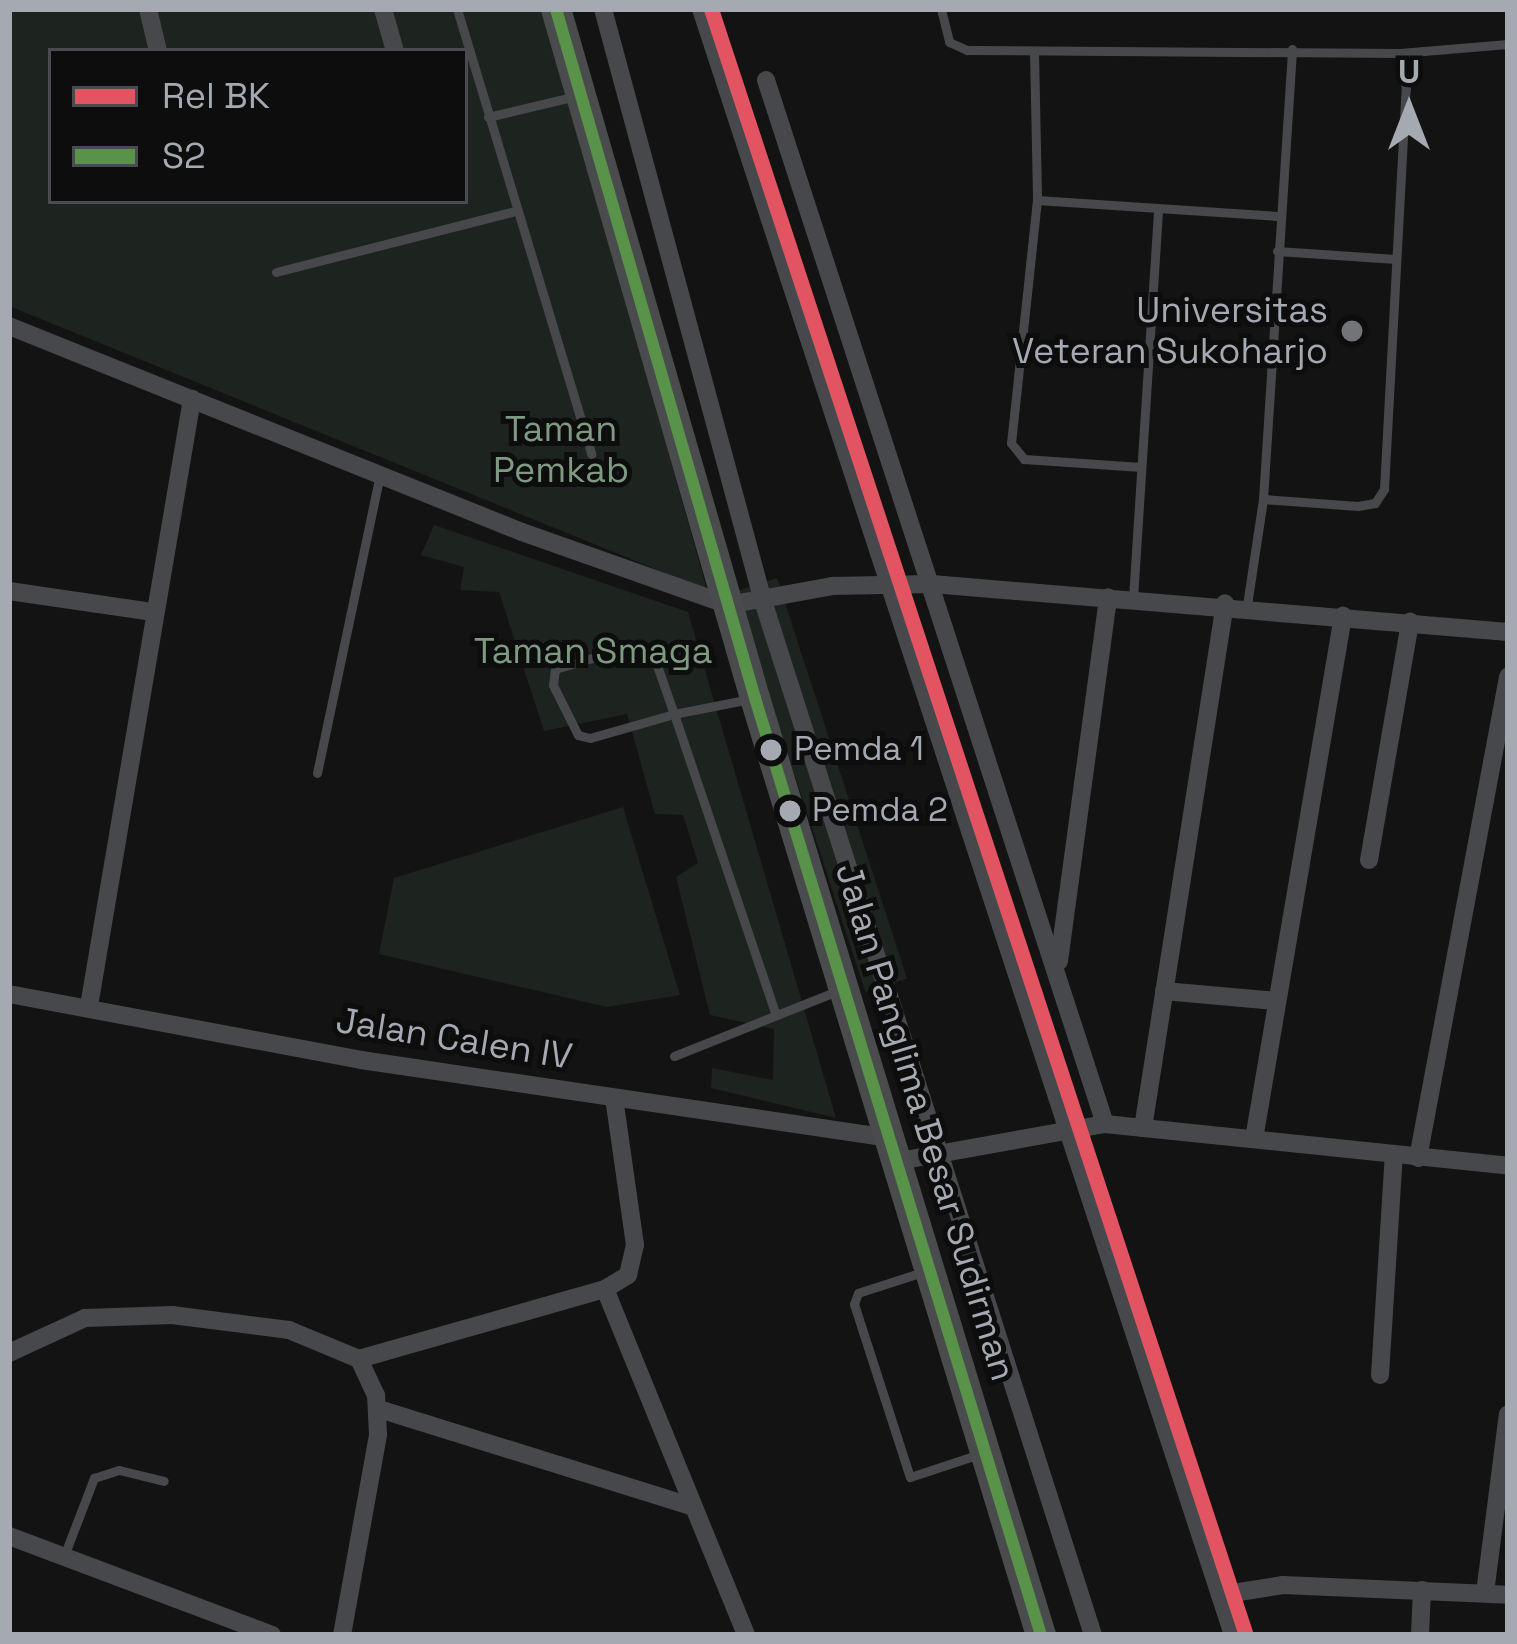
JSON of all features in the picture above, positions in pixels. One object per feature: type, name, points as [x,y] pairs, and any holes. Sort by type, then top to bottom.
[{"type":"main road","name":"Jalan Panglima Besar Sudirman","points":[[556,9],[755,698],[1041,1635]]},
{"type":"street","points":[[148,9],[157,48]]},
{"type":"street","points":[[382,9],[393,48]]},
{"type":"street","points":[[603,9],[763,601],[1093,1635]]},
{"type":"street","points":[[701,9],[1233,1635]]},
{"type":"street","points":[[766,80],[1106,1124]]},
{"type":"street","points":[[9,326],[728,605],[887,584],[932,584],[1225,603],[1508,632]]},
{"type":"street","points":[[89,1006],[191,399]]},
{"type":"street","points":[[9,591],[153,612]]},
{"type":"street","points":[[1058,967],[1108,597]]},
{"type":"street","points":[[1143,1128],[1225,603]]},
{"type":"street","points":[[1255,1139],[1342,616]]},
{"type":"street","points":[[1369,860],[1410,622]]},
{"type":"street","points":[[1418,1158],[1508,676]]},
{"type":"street","points":[[1164,991],[1276,1001]]},
{"type":"street","name":"Jalan Calen IV","points":[[9,994],[361,1060],[614,1098],[894,1150]]},
{"type":"street","points":[[9,1352],[85,1318],[172,1315],[289,1330],[358,1359],[605,1289],[628,1275],[634,1245],[614,1098]]},
{"type":"street","points":[[894,1150],[941,1152],[1067,1126],[1106,1124],[1508,1166]]},
{"type":"street","points":[[1381,1375],[1394,1155]]},
{"type":"street","points":[[605,1289],[746,1635]]},
{"type":"street","points":[[330,1635],[343,1635],[379,1408],[358,1359]]},
{"type":"street","points":[[379,1408],[691,1506]]},
{"type":"street","points":[[1485,1593],[1508,1414]]},
{"type":"street","points":[[9,1536],[272,1635]]},
{"type":"street","points":[[1220,1595],[1283,1585],[1508,1595]]},
{"type":"street","points":[[1420,1635],[1422,1590]]},
{"type":"lane","points":[[457,9],[591,454]]},
{"type":"lane","points":[[941,9],[956,49],[1400,53],[1508,44]]},
{"type":"lane","points":[[1247,605],[1263,499],[1292,49]]},
{"type":"lane","points":[[1034,52],[1037,200],[1010,424],[1014,450],[1045,462],[1141,467]]},
{"type":"lane","points":[[1263,499],[1358,506],[1375,503],[1384,489],[1406,88],[1400,53]]},
{"type":"lane","points":[[488,117],[581,94]]},
{"type":"lane","points":[[1037,200],[1280,216]]},
{"type":"lane","points":[[277,272],[517,211]]},
{"type":"lane","points":[[1133,598],[1158,211]]},
{"type":"lane","points":[[1277,251],[1396,259]]},
{"type":"lane","points":[[317,773],[380,473]]},
{"type":"lane","points":[[755,698],[674,714],[578,735],[553,685],[555,669],[636,645],[648,649],[674,714],[776,1015]]},
{"type":"lane","points":[[674,1056],[844,988]]},
{"type":"lane","points":[[931,1270],[858,1293],[854,1304],[910,1477],[984,1453]]},
{"type":"lane","points":[[64,1556],[94,1478],[119,1470],[164,1481]]},
{"type":"green space","name":"Taman Pemkab","points":[[9,9],[544,9],[707,590],[9,306]]},
{"type":"green space","name":"Taman Smaga","points":[[434,525],[688,612],[836,1118],[711,1088],[712,1068],[773,1080],[774,1029],[710,1015],[676,877],[698,863],[683,815],[655,814],[627,714],[544,731],[499,592],[460,590],[464,567],[421,555]]},
{"type":"green space","points":[[777,578],[907,978],[865,992],[735,592]]},
{"type":"green space","points":[[623,807],[680,995],[607,1007],[379,954],[394,878]]},
{"type":"rail line","name":"BK","points":[[711,9],[1246,1635]]},
{"type":"transit line","name":"S2","points":[[556,9],[755,698],[1041,1635]]},
{"type":"place","name":"Universitas Veteran Sukoharjo","points":[[1352,331]]},
{"type":"place","name":"Pemda 1","points":[[771,750]]},
{"type":"place","name":"Pemda 2","points":[[790,811]]}]
